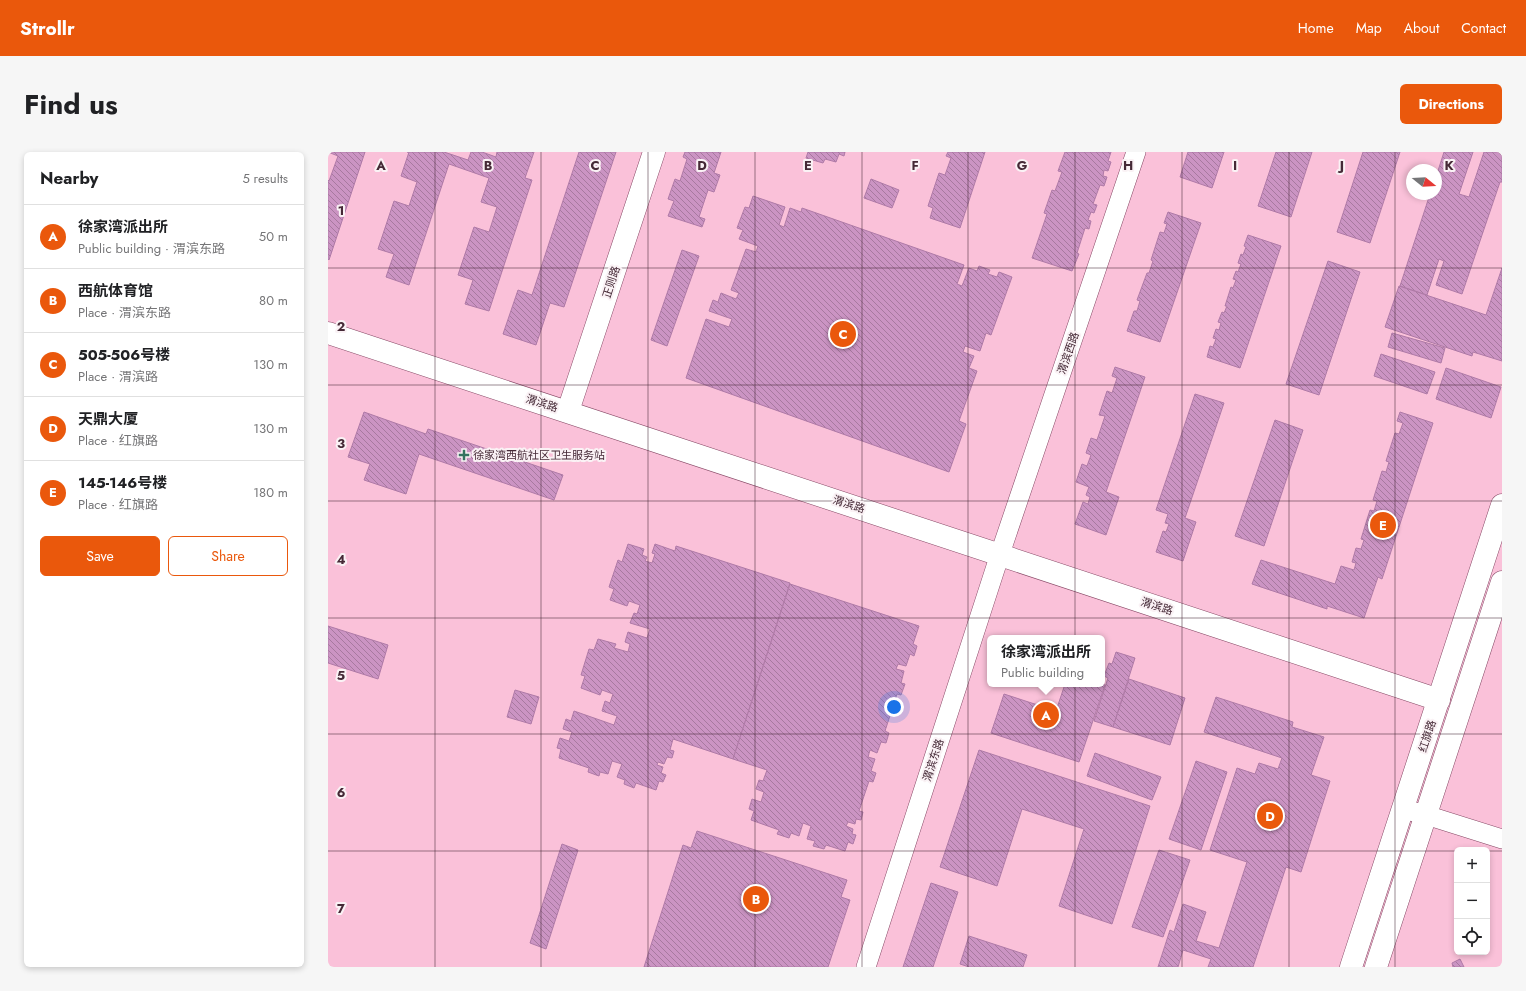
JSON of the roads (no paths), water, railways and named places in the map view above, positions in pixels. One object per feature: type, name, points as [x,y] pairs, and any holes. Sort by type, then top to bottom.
[{"type":"street","name":"正则路","points":[[568,411],[654,152]]},
{"type":"street","name":"渭滨西路","points":[[1000,554],[1136,152]]},
{"type":"street","name":"渭滨路","points":[[328,332],[1439,700]]},
{"type":"street","name":"红旗路","points":[[1352,967],[1502,505]]},
{"type":"street","name":"渭滨东路","points":[[866,967],[1000,554]]},
{"type":"street","points":[[1376,967],[1426,815],[1497,615],[1502,582]]},
{"type":"street","points":[[1469,606],[1497,615]]},
{"type":"street","points":[[1403,809],[1502,839]]},
{"type":"place","name":"505-506号楼","points":[[843,334]]},
{"type":"place","name":"徐家湾西航社区卫生服务站","points":[[464,455]]},
{"type":"place","name":"145-146号楼","points":[[1383,525]]},
{"type":"place","name":"徐家湾派出所","points":[[1046,715]]},
{"type":"place","name":"天鼎大厦","points":[[1270,816]]},
{"type":"place","name":"西航体育馆","points":[[756,899]]}]
